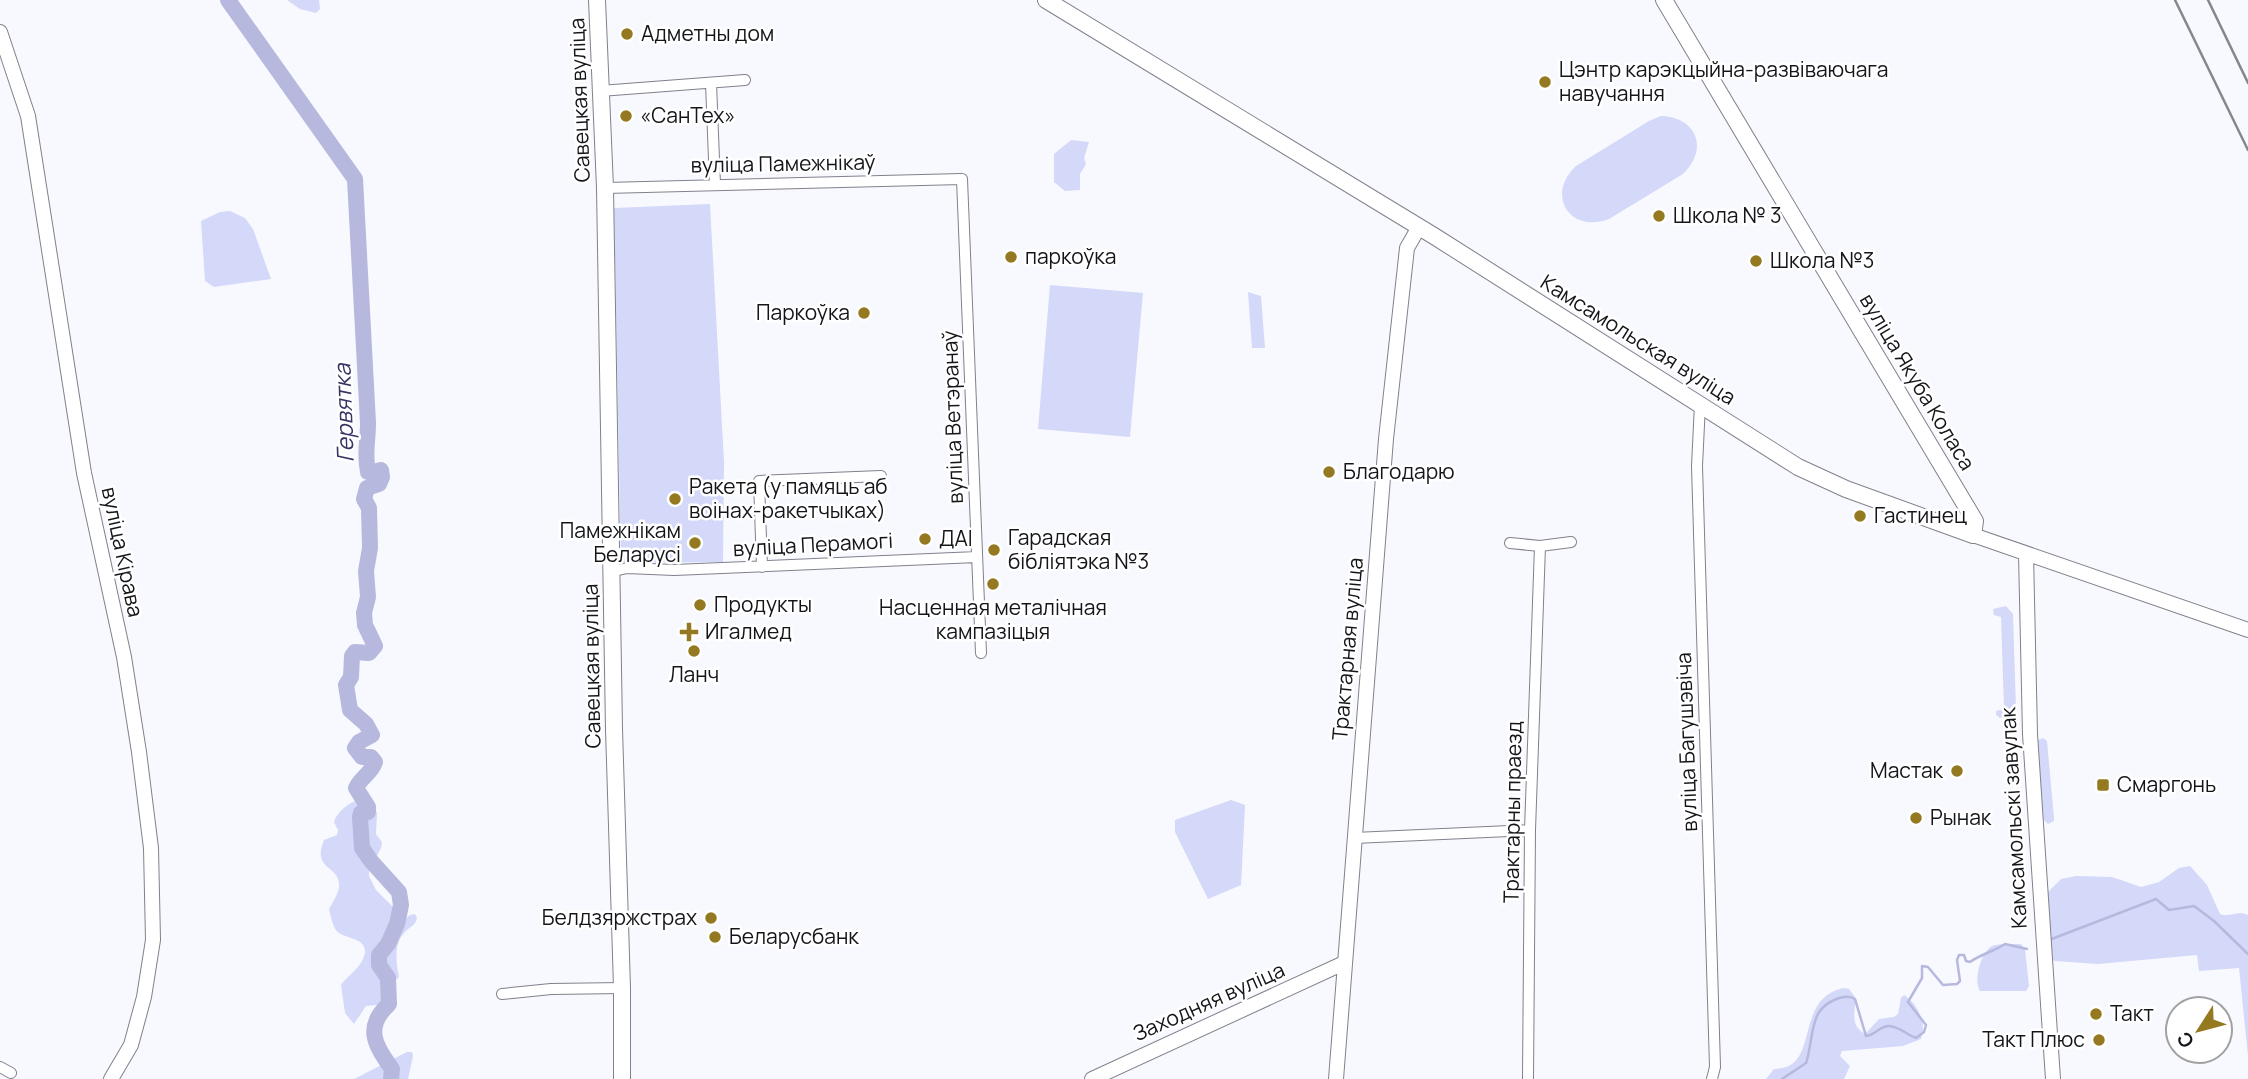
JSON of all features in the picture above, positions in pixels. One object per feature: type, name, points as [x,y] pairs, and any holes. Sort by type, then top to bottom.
[{"type":"main road","name":"Савецкая вуліца","points":[[597,0],[605,188],[622,1079]]},
{"type":"main road","name":"Камсамольская вуліца","points":[[1046,0],[1419,227],[1798,467],[1820,479],[1973,535]]},
{"type":"main road","name":"вуліца Якуба Коласа","points":[[1664,0],[1975,521],[1973,535]]},
{"type":"street","name":"вуліца Кірава","points":[[0,32],[28,116],[84,473],[124,657],[151,848],[153,940],[144,997],[131,1045],[111,1079]]},
{"type":"street","points":[[600,92],[745,80]]},
{"type":"street","points":[[711,83],[715,185]]},
{"type":"street","name":"вуліца Памежнікаў","points":[[605,188],[962,180]]},
{"type":"street","name":"вуліца Ветэранаў","points":[[962,180],[981,653]]},
{"type":"street","name":"Трактарная вуліца","points":[[1336,1079],[1388,426],[1407,248],[1419,227]]},
{"type":"street","name":"вуліца Багушэвіча","points":[[1700,404],[1697,466],[1715,1067],[1712,1079]]},
{"type":"street","points":[[762,567],[759,481],[881,476]]},
{"type":"street","name":"Камсамольская вуліца","points":[[1973,535],[2248,630]]},
{"type":"street","points":[[1510,543],[1540,546],[1571,542]]},
{"type":"street","name":"Трактарны праезд","points":[[1528,1079],[1530,830],[1540,546]]},
{"type":"street","name":"Камсамольскі завулак","points":[[2025,554],[2029,734],[2053,1079]]},
{"type":"street","name":"вуліца Перамогі","points":[[611,572],[627,568],[674,570],[977,557]]},
{"type":"street","points":[[1354,838],[1530,830]]},
{"type":"street","name":"Заходняя вуліца","points":[[1092,1079],[1344,963]]},
{"type":"street","points":[[502,994],[551,989],[622,988]]},
{"type":"street","points":[[0,1067],[11,1073]]},
{"type":"shaded area","points":[[287,0],[319,0],[320,9],[316,13],[300,9]]},
{"type":"shaded area","points":[[1661,116],[1683,122],[1691,128],[1695,136],[1696,155],[1683,174],[1609,219],[1583,221],[1573,216],[1566,209],[1563,189],[1567,177],[1576,166]]},
{"type":"shaded area","points":[[1071,140],[1089,142],[1084,158],[1086,164],[1080,174],[1080,190],[1065,191],[1054,182],[1054,154]]},
{"type":"shaded area","points":[[710,204],[724,462],[723,562],[621,563],[614,208]]},
{"type":"shaded area","points":[[230,211],[245,218],[253,229],[271,279],[214,287],[205,281],[201,221],[220,212]]},
{"type":"shaded area","points":[[1050,285],[1143,293],[1130,437],[1038,429]]},
{"type":"shaded area","points":[[1248,292],[1261,296],[1265,348],[1252,348]]},
{"type":"shaded area","points":[[2006,606],[2013,614],[2016,710],[2014,714],[2000,718],[1996,711],[2004,709],[2001,617],[1994,615],[1993,609]]},
{"type":"shaded area","points":[[2043,738],[2047,741],[2054,818],[2054,821],[2048,824],[2043,819],[2036,741]]},
{"type":"shaded area","points":[[358,800],[372,805],[377,813],[376,834],[382,842],[369,876],[376,890],[394,908],[390,926],[395,927],[410,915],[415,914],[417,918],[399,941],[396,959],[399,977],[386,1004],[366,1006],[354,1024],[345,1013],[341,985],[361,963],[364,946],[339,933],[334,926],[329,909],[338,892],[338,880],[324,863],[321,850],[324,840],[337,835],[334,822],[338,815]]},
{"type":"shaded area","points":[[1231,800],[1245,805],[1241,885],[1208,899],[1175,832],[1175,820]]},
{"type":"shaded area","points":[[2190,866],[2207,885],[2220,914],[2248,915],[2248,1056],[2239,968],[2199,971],[2197,955],[2098,964],[2055,961],[2050,958],[2047,893],[2061,879],[2076,876],[2112,877],[2141,887],[2159,882],[2179,868]]},
{"type":"shaded area","points":[[2021,944],[2025,949],[2029,986],[2026,991],[1980,991],[1977,981],[1984,954],[1992,946]]},
{"type":"shaded area","points":[[1843,988],[1849,989],[1855,997],[1855,1022],[1865,1034],[1879,1019],[1898,1014],[1904,995],[1920,1014],[1923,1027],[1921,1039],[1903,1046],[1842,1051],[1840,1056],[1850,1066],[1844,1079],[1766,1079],[1774,1069],[1789,1066],[1798,1058],[1817,1006],[1827,995]]},
{"type":"shaded area","points":[[407,1052],[412,1052],[413,1056],[408,1079],[354,1079]]},
{"type":"waterway","name":"Гервятка","points":[[228,0],[355,179],[368,423],[367,465],[368,472],[375,475],[381,470],[382,477],[379,484],[367,488],[364,499],[369,508],[370,548],[366,571],[368,597],[364,613],[365,625],[375,646],[369,653],[355,652],[352,656],[351,677],[346,685],[350,710],[366,724],[372,735],[359,742],[355,748],[362,757],[371,757],[375,762],[356,788],[368,807],[368,812],[361,813],[360,817],[362,848],[399,892],[401,905],[397,924],[388,944],[379,955],[379,965],[388,978],[389,1004],[376,1021],[374,1029],[377,1045],[392,1069],[391,1079]]},
{"type":"waterway","name":"Гервятка","points":[[2049,940],[2156,899],[2169,910],[2194,906],[2248,954]]},
{"type":"waterway","name":"Гервятка","points":[[1782,1079],[1806,1063],[1816,1019],[1829,1003],[1845,997],[1855,999],[1866,1036],[1891,1026],[1916,1038],[1924,1032],[1926,1025],[1908,1002],[1922,978],[1922,966],[1928,967],[1943,985],[1957,984],[1960,981],[1957,960],[1959,955],[1964,955],[1966,961],[1970,962],[2005,944],[2027,949]]},
{"type":"railway","points":[[2175,0],[2248,150]]},
{"type":"railway","points":[[2208,0],[2248,83]]},
{"type":"place","name":"Адметны дом","points":[[627,34]]},
{"type":"place","name":"Цэнтр карэкцыйна-развіваючага навучання","points":[[1545,82]]},
{"type":"place","name":"«СанТех»","points":[[626,116]]},
{"type":"place","name":"Школа № 3","points":[[1659,216]]},
{"type":"place","name":"паркоўка","points":[[1011,257]]},
{"type":"place","name":"Школа №3","points":[[1756,261]]},
{"type":"place","name":"Паркоўка","points":[[864,313]]},
{"type":"place","name":"Благодарю","points":[[1329,472]]},
{"type":"place","name":"Ракета (у памяць аб воінах-ракетчыках)","points":[[675,499]]},
{"type":"place","name":"Гастинец","points":[[1860,516]]},
{"type":"place","name":"ДАІ","points":[[925,539]]},
{"type":"place","name":"Памежнікам Беларусі","points":[[695,543]]},
{"type":"place","name":"Гарадская бібліятэка №3","points":[[994,550]]},
{"type":"place","name":"Насценная металічная кампазіцыя","points":[[993,584]]},
{"type":"place","name":"Продукты","points":[[700,605]]},
{"type":"place","name":"Игалмед","points":[[689,632]]},
{"type":"place","name":"Ланч","points":[[694,651]]},
{"type":"place","name":"Мастак","points":[[1957,771]]},
{"type":"place","name":"Смаргонь","points":[[2103,785]]},
{"type":"place","name":"Рынак","points":[[1916,818]]},
{"type":"place","name":"Белдзяржстрах","points":[[711,918]]},
{"type":"place","name":"Беларусбанк","points":[[715,937]]},
{"type":"place","name":"Такт","points":[[2096,1014]]},
{"type":"place","name":"Такт Плюс","points":[[2099,1040]]}]
